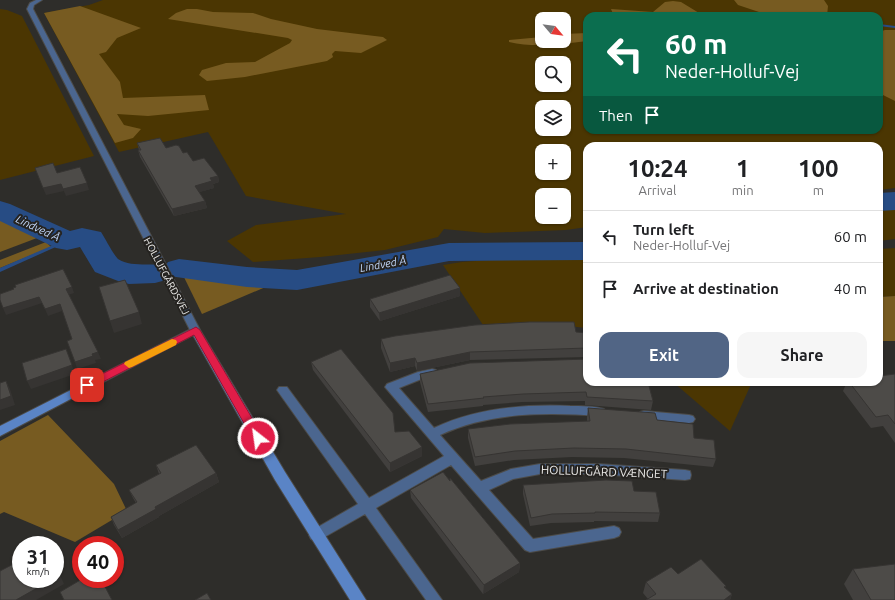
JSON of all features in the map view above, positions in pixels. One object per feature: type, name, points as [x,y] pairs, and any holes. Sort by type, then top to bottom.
[{"type":"street","name":"HOLLUFGÅRDSVEJ","points":[[40,0],[32,4],[30,10],[196,330],[280,476],[358,600]]},
{"type":"street","points":[[0,431],[196,330]]},
{"type":"street","points":[[443,371],[422,375],[391,388],[530,546],[614,532]]},
{"type":"street","points":[[283,390],[436,600]]},
{"type":"street","points":[[432,434],[467,419],[510,412],[582,410],[613,413]]},
{"type":"street","points":[[629,414],[689,419]]},
{"type":"street","points":[[316,535],[452,458]]},
{"type":"street","name":"HOLLUFGÅRD VÆNGET","points":[[479,488],[511,474],[540,470],[598,469],[685,475]]},
{"type":"shaded area","points":[[103,0],[895,0],[895,188],[883,190],[883,142],[583,142],[583,228],[566,230],[485,233],[444,229],[438,237],[385,250],[253,262],[227,241],[256,225],[346,214],[246,196],[208,132],[119,152],[44,13],[89,5]]},
{"type":"shaded area","points":[[734,0],[824,0],[828,6],[827,12],[759,12],[738,5]]},
{"type":"shaded area","points":[[665,2],[681,2],[697,12],[653,12]]},
{"type":"shaded area","points":[[80,6],[141,28],[117,38],[106,52],[99,54],[120,82],[123,98],[205,95],[209,110],[148,116],[117,114],[124,125],[141,129],[133,138],[115,143],[44,13]]},
{"type":"shaded area","points":[[0,9],[22,16],[94,156],[0,180]]},
{"type":"shaded area","points":[[187,9],[213,12],[253,13],[271,19],[317,29],[383,37],[387,40],[361,53],[335,51],[332,54],[333,57],[327,61],[245,77],[207,81],[199,75],[202,70],[226,63],[255,62],[290,43],[292,40],[288,38],[168,19],[176,13]]},
{"type":"shaded area","points":[[611,9],[653,12],[612,12]]},
{"type":"shaded area","points":[[895,30],[895,101],[883,95],[883,31]]},
{"type":"shaded area","points":[[583,33],[583,41],[571,43],[571,34]]},
{"type":"shaded area","points":[[535,38],[535,45],[519,44],[509,42],[509,40]]},
{"type":"shaded area","points":[[895,204],[895,239],[883,240],[883,206]]},
{"type":"shaded area","points":[[0,217],[34,233],[37,238],[0,252]]},
{"type":"shaded area","points":[[46,242],[51,247],[0,268],[0,260]]},
{"type":"shaded area","points":[[895,248],[895,296],[883,297],[883,249]]},
{"type":"shaded area","points":[[583,253],[583,328],[557,325],[485,328],[443,265],[462,262]]},
{"type":"shaded area","points":[[181,271],[268,286],[202,314]]},
{"type":"shaded area","points":[[895,296],[895,341],[883,341],[883,297]]},
{"type":"shaded area","points":[[678,386],[750,386],[730,431]]},
{"type":"shaded area","points":[[48,415],[114,484],[127,511],[85,536],[72,536],[72,541],[64,536],[4,512],[0,514],[0,441]]},
{"type":"building","points":[[160,138],[166,148],[176,145],[179,146],[183,153],[187,152],[193,161],[204,158],[218,176],[210,178],[212,181],[195,186],[205,201],[172,209],[138,150],[141,150],[137,143]]},
{"type":"building","points":[[53,163],[57,173],[80,167],[87,183],[63,189],[61,184],[43,188],[35,168]]},
{"type":"building","points":[[63,269],[72,287],[66,289],[98,352],[92,354],[93,356],[75,362],[67,341],[72,339],[60,304],[45,309],[39,297],[3,308],[0,300],[0,294],[14,289],[13,288],[16,287],[15,285]]},
{"type":"building","points":[[450,275],[460,288],[379,313],[370,299]]},
{"type":"building","points":[[125,280],[139,312],[110,321],[99,287]]},
{"type":"building","points":[[529,322],[574,322],[576,332],[583,333],[583,348],[470,352],[417,363],[415,358],[390,363],[381,339],[475,325]]},
{"type":"building","points":[[66,349],[72,365],[27,381],[22,363]]},
{"type":"building","points":[[341,349],[393,413],[395,432],[409,431],[422,447],[390,463],[311,362]]},
{"type":"building","points":[[583,359],[583,386],[649,386],[653,401],[587,397],[586,392],[483,397],[484,398],[428,404],[420,374],[470,363]]},
{"type":"building","points":[[895,374],[895,424],[888,415],[876,417],[852,386],[883,386],[883,376]]},
{"type":"building","points":[[6,381],[11,396],[0,400],[0,383]]},
{"type":"building","points":[[588,408],[655,413],[657,420],[693,424],[694,438],[714,440],[716,459],[626,449],[574,448],[515,451],[475,457],[468,429],[510,424],[590,421]]},
{"type":"building","points":[[196,445],[216,473],[155,507],[156,509],[118,530],[111,517],[137,502],[129,490],[161,473],[156,465]]},
{"type":"building","points":[[443,472],[450,481],[450,478],[520,563],[484,585],[410,490]]},
{"type":"building","points":[[606,480],[632,481],[634,491],[656,492],[660,513],[595,512],[552,514],[531,518],[523,485]]},
{"type":"building","points":[[701,559],[726,586],[724,587],[732,594],[724,600],[646,600],[656,594],[646,582],[671,567],[678,574]]},
{"type":"building","points":[[895,564],[895,600],[871,600],[853,569]]},
{"type":"building","points":[[12,565],[12,588],[37,588],[16,600],[0,600],[0,571]]},
{"type":"building","points":[[72,585],[72,588],[106,588],[112,600],[64,600],[60,592]]},
{"type":"building","points":[[207,593],[211,600],[195,600]]},
{"type":"waterway","points":[[883,26],[895,27]]},
{"type":"waterway","name":"Lindved Å","points":[[883,202],[895,201]]},
{"type":"waterway","name":"Lindved Å","points":[[0,210],[67,241],[82,237],[90,238],[106,265],[129,274],[155,273]]},
{"type":"waterway","points":[[0,270],[67,241]]},
{"type":"waterway","name":"Lindved Å","points":[[179,269],[247,277],[297,280],[449,252],[583,251]]},
{"type":"slow traffic","points":[[129,364],[172,342]]},
{"type":"route","points":[[87,385],[196,330],[258,438]]}]
